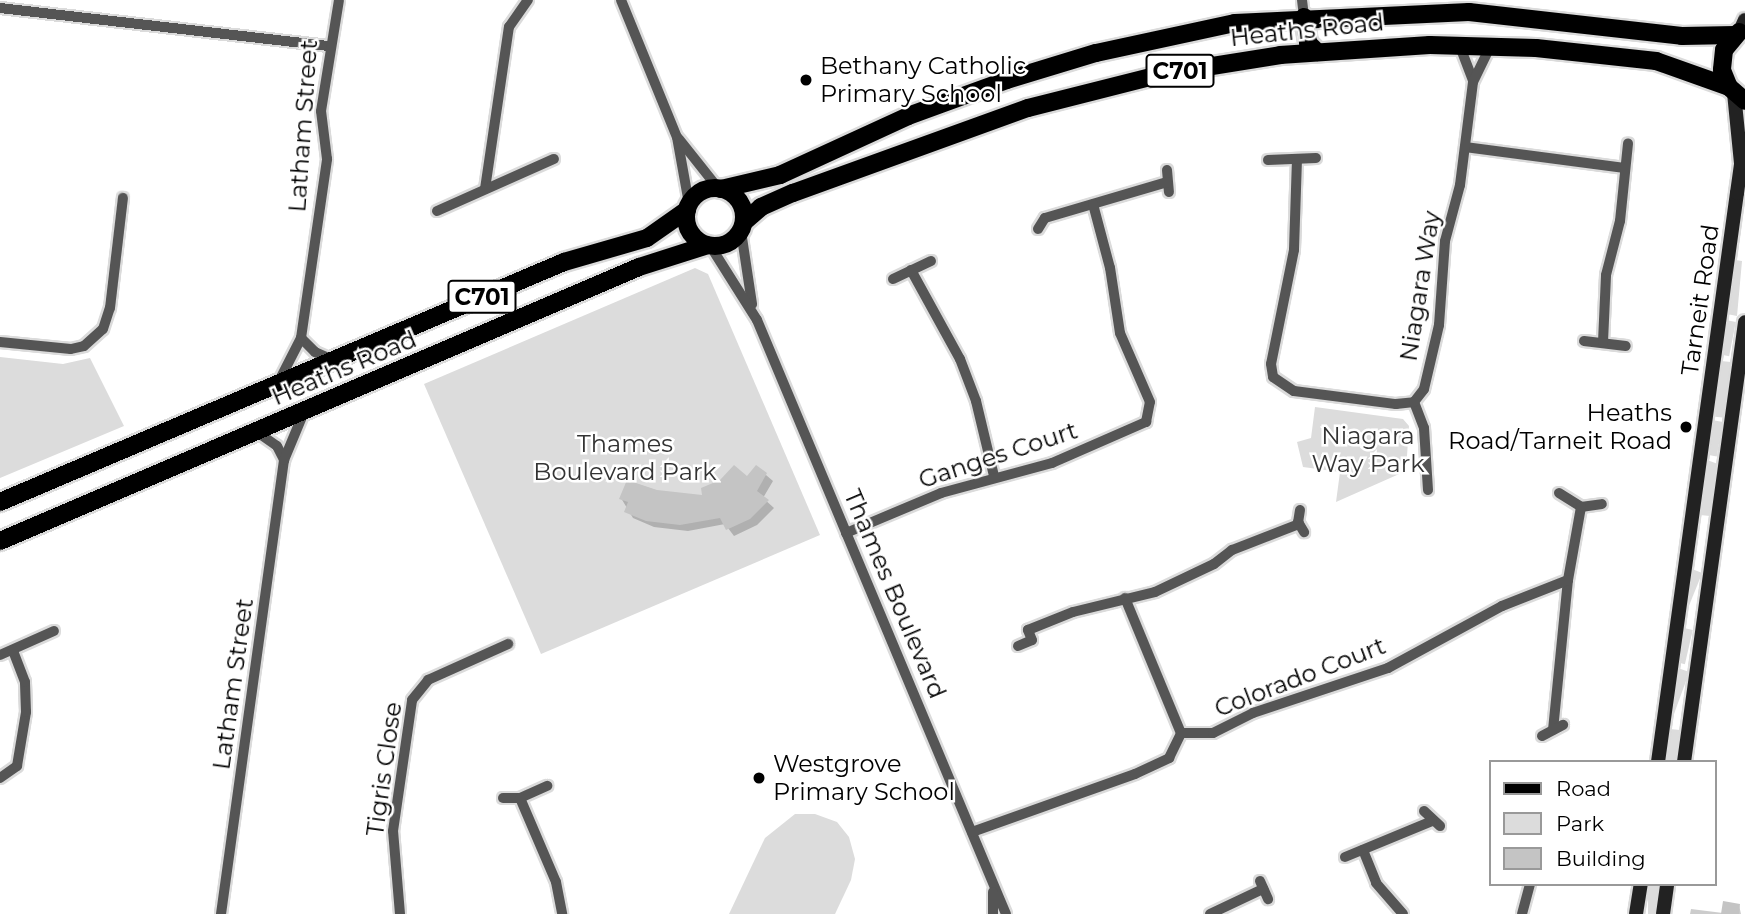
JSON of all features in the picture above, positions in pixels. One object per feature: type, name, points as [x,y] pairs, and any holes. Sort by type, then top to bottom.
[{"type":"main road","name":"Heaths Road","points":[[719,188],[780,175],[908,116],[1050,67],[1204,29],[1303,9],[1469,12],[1692,37],[1741,28]]},
{"type":"main road","points":[[1303,9],[1308,43],[1317,52]]},
{"type":"main road","name":"C701","points":[[1736,94],[1722,60],[1741,28]]},
{"type":"main road","name":"Heaths Road","points":[[742,226],[786,196],[1028,108],[1162,74],[1317,52],[1459,44],[1656,61],[1736,94]]},
{"type":"main road","name":"Tarneit Road","points":[[1658,760],[1738,183],[1736,94]]},
{"type":"main road","points":[[719,188],[741,204],[742,226]]},
{"type":"main road","name":"C701","points":[[688,207],[701,192],[719,188]]},
{"type":"main road","name":"Heaths Road","points":[[0,502],[564,262],[647,238],[688,207]]},
{"type":"main road","points":[[688,207],[688,228],[709,246]]},
{"type":"main road","name":"C701","points":[[709,246],[730,243],[742,226]]},
{"type":"main road","name":"Heaths Road","points":[[0,541],[656,260],[709,246]]},
{"type":"main road","name":"Tarneit Road","points":[[1684,760],[1745,322]]},
{"type":"main road","points":[[1636,914],[1641,886]]},
{"type":"main road","points":[[1663,914],[1667,886]]},
{"type":"street","points":[[53,14],[54,0]]},
{"type":"street","name":"Latham Street","points":[[276,385],[302,338],[327,159],[320,120],[339,0]]},
{"type":"street","points":[[485,189],[509,27],[528,0]]},
{"type":"street","points":[[621,0],[677,136],[688,207]]},
{"type":"street","points":[[0,8],[330,46]]},
{"type":"street","name":"Niagara Way","points":[[1459,44],[1473,82]]},
{"type":"street","name":"Niagara Way","points":[[1414,401],[1424,389],[1439,325],[1445,241],[1465,147],[1473,82],[1492,46]]},
{"type":"street","points":[[677,136],[719,188]]},
{"type":"street","points":[[1603,342],[1606,275],[1620,221],[1628,143]]},
{"type":"street","points":[[1465,147],[1625,168]]},
{"type":"street","points":[[1268,160],[1316,158]]},
{"type":"street","points":[[437,211],[554,159]]},
{"type":"street","points":[[1297,159],[1294,250],[1271,364],[1273,377],[1294,391],[1396,404],[1414,401],[1424,428],[1428,490]]},
{"type":"street","points":[[1038,229],[1047,212],[1093,204],[1168,181]]},
{"type":"street","points":[[0,342],[71,349],[84,345],[103,329],[110,308],[123,198]]},
{"type":"street","name":"Ganges Court","points":[[846,533],[941,493],[994,476],[1052,463],[1138,428],[1148,418],[1150,402],[1121,333],[1111,268],[1093,204]]},
{"type":"street","name":"Thames Boulevard","points":[[742,226],[742,263],[757,320],[1006,914]]},
{"type":"street","name":"Thames Boulevard","points":[[709,246],[757,320]]},
{"type":"street","points":[[893,279],[932,261]]},
{"type":"street","points":[[911,270],[960,359],[976,401],[994,476]]},
{"type":"street","points":[[302,338],[315,352],[336,361]]},
{"type":"street","points":[[1584,341],[1626,346]]},
{"type":"street","name":"Latham Street","points":[[221,914],[284,460],[304,412]]},
{"type":"street","points":[[257,432],[277,446],[284,460]]},
{"type":"street","points":[[1559,493],[1581,507],[1602,504]]},
{"type":"street","points":[[1542,736],[1558,727],[1568,580],[1581,507]]},
{"type":"street","points":[[1018,646],[1032,640],[1028,630],[1183,581],[1232,550],[1302,528],[1300,510]]},
{"type":"street","name":"Colorado Court","points":[[1181,733],[1213,733],[1254,713],[1388,668],[1502,606],[1568,580]]},
{"type":"street","points":[[972,832],[1135,774],[1169,758],[1181,733],[1125,598]]},
{"type":"street","points":[[0,655],[54,631]]},
{"type":"street","name":"Tigris Close","points":[[400,914],[393,831],[412,700],[428,680],[508,644]]},
{"type":"street","points":[[0,778],[17,766],[26,712],[25,682],[13,650]]},
{"type":"street","points":[[503,798],[520,798],[547,786]]},
{"type":"street","points":[[520,798],[556,882],[562,914]]},
{"type":"street","points":[[1345,857],[1436,824],[1424,811]]},
{"type":"street","points":[[1363,850],[1376,883],[1403,914]]},
{"type":"street","name":"Thames Boulevard","points":[[993,886],[993,914]]},
{"type":"street","points":[[1522,914],[1529,886]]},
{"type":"street","points":[[1210,914],[1264,890]]},
{"type":"green space","points":[[1735,260],[1742,261],[1737,316],[1727,314]]},
{"type":"green space","name":"Thames Boulevard Park","points":[[695,268],[708,274],[820,535],[541,654],[424,384]]},
{"type":"green space","points":[[1726,320],[1736,322],[1729,356],[1719,354]]},
{"type":"green space","points":[[0,357],[63,364],[90,358],[124,426],[0,478]]},
{"type":"green space","points":[[1721,361],[1731,362],[1725,418],[1715,417]]},
{"type":"green space","name":"Niagara Way Park","points":[[1315,407],[1403,419],[1409,426],[1406,471],[1336,502],[1340,472],[1303,467],[1297,442],[1311,438]]},
{"type":"green space","points":[[1712,420],[1723,422],[1717,456],[1706,454]]},
{"type":"green space","points":[[1707,460],[1718,464],[1710,516],[1700,515]]},
{"type":"green space","points":[[1692,569],[1702,573],[1682,624],[1671,620]]},
{"type":"green space","points":[[1684,628],[1693,630],[1685,664],[1676,662]]},
{"type":"green space","points":[[1678,668],[1689,672],[1670,724],[1659,720]]},
{"type":"green space","points":[[1670,729],[1680,730],[1677,760],[1667,760]]},
{"type":"green space","points":[[795,814],[815,814],[837,822],[849,837],[855,859],[851,880],[835,914],[729,914],[765,838]]},
{"type":"green space","points":[[1648,886],[1659,886],[1659,914],[1648,914]]},
{"type":"building","points":[[734,465],[747,476],[756,465],[767,473],[757,491],[769,500],[750,519],[726,530],[720,518],[680,525],[646,521],[624,512],[628,502],[619,499],[627,480],[657,490],[702,495],[701,488],[720,480]]},
{"type":"building","points":[[1723,901],[1740,904],[1739,914],[1721,914]]},
{"type":"place","name":"Bethany Catholic Primary School","points":[[806,80]]},
{"type":"place","name":"Heaths Road/Tarneit Road","points":[[1686,427]]},
{"type":"place","name":"Westgrove Primary School","points":[[759,778]]}]
